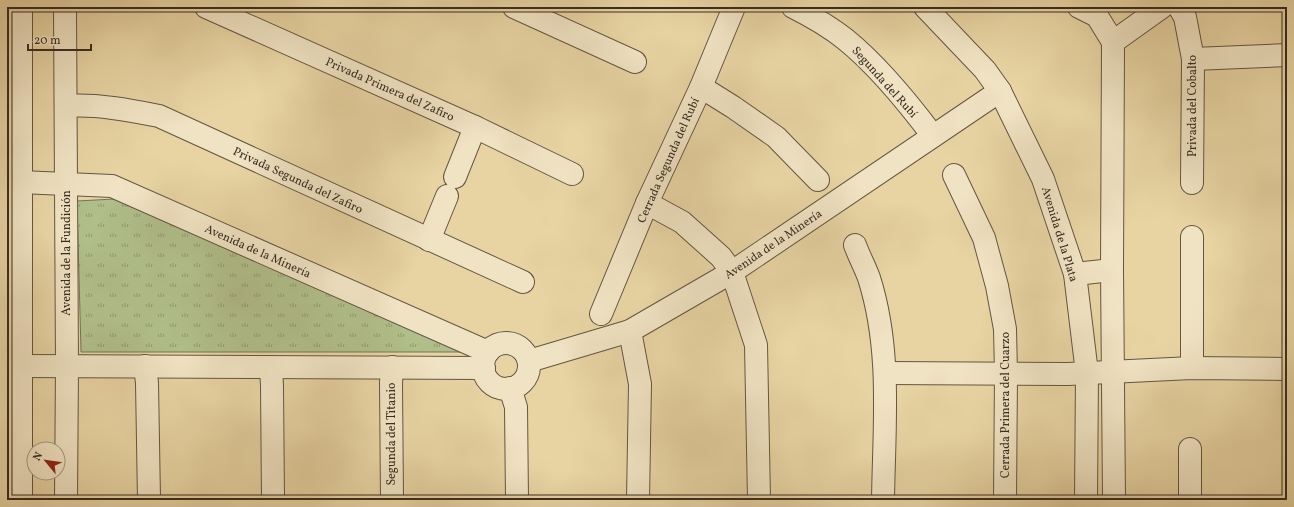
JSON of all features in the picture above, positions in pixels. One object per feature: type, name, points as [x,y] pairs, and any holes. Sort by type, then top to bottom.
[{"type":"street","points":[[21,7],[21,500]]},
{"type":"street","name":"Avenida de la Fundición","points":[[65,7],[67,366],[66,500]]},
{"type":"street","name":"Privada Primera del Zafiro","points":[[206,7],[475,127],[572,174]]},
{"type":"street","name":"Cerrada Segunda del Rubí","points":[[601,314],[647,203],[701,87],[734,7]]},
{"type":"street","name":"Segunda del Rubí","points":[[793,7],[844,38],[877,70],[933,136]]},
{"type":"street","name":"Avenida de la Plata","points":[[925,7],[985,70],[1000,91],[1043,179],[1075,274],[1087,373],[1086,500]]},
{"type":"street","points":[[1113,42],[1162,7]]},
{"type":"street","name":"Privada del Cobalto","points":[[1179,7],[1185,17],[1193,59],[1192,183]]},
{"type":"street","points":[[519,8],[635,62]]},
{"type":"street","points":[[1095,10],[1113,42],[1112,270],[1114,500]]},
{"type":"street","points":[[1193,59],[1287,55]]},
{"type":"street","points":[[701,87],[776,136],[818,180]]},
{"type":"street","name":"Avenida de la Minería","points":[[529,361],[630,331],[732,272],[1000,91]]},
{"type":"street","name":"Privada Segunda del Zafiro","points":[[66,106],[82,105],[133,111],[159,116],[523,282]]},
{"type":"street","points":[[429,240],[475,127]]},
{"type":"street","name":"Cerrada Primera del Cuarzo","points":[[954,175],[984,238],[997,286],[1005,329],[1005,500]]},
{"type":"street","name":"Avenida de la Minería","points":[[20,182],[112,186],[486,360]]},
{"type":"street","points":[[647,203],[682,222],[721,257],[732,272],[756,345],[759,500]]},
{"type":"street","points":[[1192,237],[1192,368]]},
{"type":"street","points":[[854,245],[869,278],[880,325],[885,374],[884,500]]},
{"type":"street","points":[[1075,274],[1112,270]]},
{"type":"street","points":[[630,331],[640,384],[638,500]]},
{"type":"street","points":[[503,343],[512,343],[520,347],[526,353],[529,361],[529,370],[525,379],[519,385],[510,388],[496,386],[486,375],[486,360],[494,346],[503,343]]},
{"type":"street","points":[[21,366],[392,368],[486,360]]},
{"type":"street","points":[[145,366],[147,383],[149,500]]},
{"type":"street","points":[[271,367],[273,500]]},
{"type":"street","name":"Segunda del Titanio","points":[[392,368],[392,500]]},
{"type":"street","points":[[885,374],[1087,373],[1192,368],[1287,368]]},
{"type":"street","points":[[510,388],[516,407],[516,500]]},
{"type":"street","points":[[1190,449],[1190,500]]},
{"type":"green space","points":[[114,199],[466,352],[81,352],[77,201]]}]
